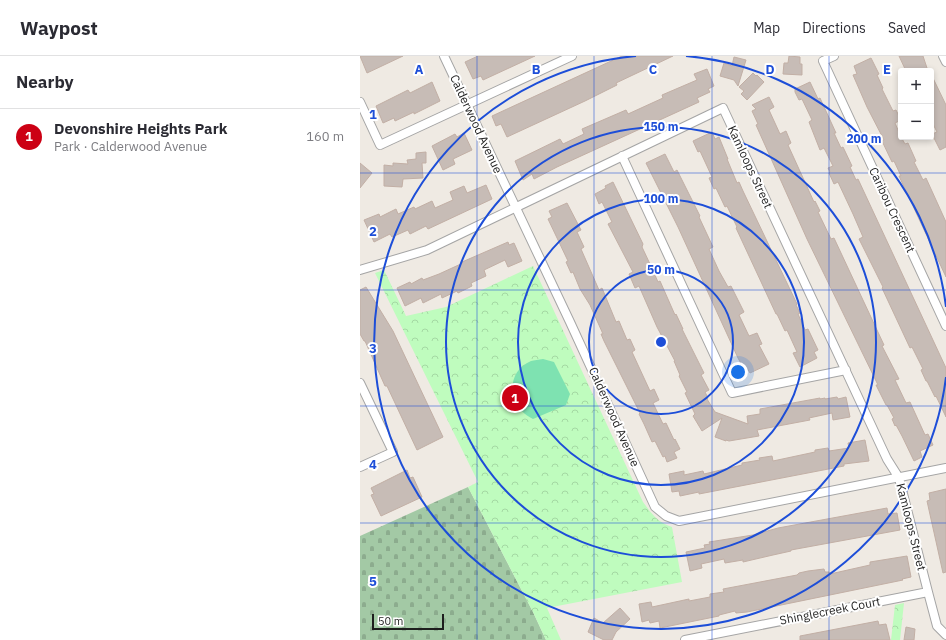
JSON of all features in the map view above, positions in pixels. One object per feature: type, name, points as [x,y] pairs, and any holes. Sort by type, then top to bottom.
[{"type":"street","name":"Calderwood Avenue","points":[[444,56],[570,322],[654,507],[666,516],[679,521],[946,468]]},
{"type":"street","points":[[360,102],[380,145],[572,56]]},
{"type":"street","name":"Caribou Crescent","points":[[834,56],[823,61],[946,326]]},
{"type":"street","points":[[943,56],[946,62]]},
{"type":"street","name":"Kamloops Street","points":[[360,270],[427,250],[723,108],[887,459],[898,478],[928,592]]},
{"type":"street","points":[[622,156],[732,393],[846,370]]},
{"type":"street","points":[[360,383],[393,452],[360,467]]},
{"type":"street","points":[[928,592],[937,626],[946,635]]},
{"type":"street","name":"Shinglecreek Court","points":[[685,640],[928,592]]},
{"type":"green space","points":[[533,266],[643,502],[652,514],[663,523],[672,527],[682,582],[547,608],[561,640],[546,640],[468,487],[478,482],[375,273],[384,270],[406,316],[446,307]]},
{"type":"green space","points":[[543,359],[554,362],[570,394],[566,405],[533,419],[524,413],[517,404],[512,390],[513,383],[515,376],[524,365],[531,361]]},
{"type":"green space","points":[[468,487],[546,640],[360,640],[360,536]]},
{"type":"green space","points":[[904,603],[900,640],[891,640],[895,605]]},
{"type":"building","points":[[360,56],[403,56],[367,73]]},
{"type":"building","points":[[478,56],[535,56],[483,80],[481,76],[473,79],[465,62]]},
{"type":"building","points":[[622,56],[673,56],[616,83],[617,85],[585,101],[507,137],[501,124],[496,126],[492,116]]},
{"type":"building","points":[[789,56],[800,57],[800,64],[802,64],[802,75],[783,74],[784,63],[788,63]]},
{"type":"building","points":[[899,56],[923,56],[927,68],[905,68]]},
{"type":"building","points":[[734,57],[746,60],[738,86],[734,80],[720,76],[724,63],[732,66]]},
{"type":"building","points":[[871,58],[879,74],[877,75],[883,88],[882,89],[893,111],[896,110],[898,114],[898,122],[895,123],[898,130],[898,140],[903,140],[905,144],[908,143],[916,161],[914,162],[923,180],[926,178],[946,222],[946,277],[899,176],[901,176],[894,161],[892,162],[882,141],[884,140],[853,75],[857,74],[854,66]]},
{"type":"building","points":[[707,69],[714,86],[708,89],[710,92],[697,98],[699,102],[534,179],[532,174],[523,180],[515,161],[560,139],[563,144],[584,134],[582,129],[626,110],[628,114],[663,98],[662,95],[697,80],[694,74]]},
{"type":"building","points":[[753,73],[764,82],[747,100],[741,94],[744,91],[739,87]]},
{"type":"building","points":[[934,80],[946,105],[946,147],[940,150],[934,138],[934,133],[937,132],[934,126]]},
{"type":"building","points":[[432,82],[440,101],[414,114],[414,112],[395,121],[394,118],[383,123],[376,106],[408,90],[410,93]]},
{"type":"building","points":[[810,82],[818,99],[820,98],[841,148],[843,147],[852,166],[850,167],[856,180],[858,179],[946,368],[946,417],[936,396],[935,397],[926,381],[921,370],[923,369],[912,347],[910,348],[882,288],[883,287],[859,239],[863,237],[853,214],[838,182],[834,184],[829,173],[828,168],[833,166],[824,148],[820,150],[809,122],[812,120],[802,99],[799,100],[795,92],[795,89]]},
{"type":"building","points":[[769,97],[774,107],[769,110],[780,134],[786,131],[791,143],[788,145],[814,202],[815,201],[820,211],[818,212],[831,239],[834,238],[884,345],[882,346],[899,379],[895,380],[906,403],[910,402],[925,435],[928,434],[933,445],[920,451],[922,457],[914,461],[896,425],[895,426],[892,419],[894,418],[876,385],[878,385],[807,239],[756,125],[758,124],[752,111],[756,109],[752,105]]},
{"type":"building","points":[[712,132],[715,139],[719,137],[737,183],[739,182],[797,304],[796,305],[800,313],[798,314],[805,330],[808,329],[818,350],[814,352],[817,358],[800,367],[793,353],[797,352],[787,330],[785,331],[776,314],[727,206],[725,207],[716,188],[714,189],[709,178],[712,177],[700,151],[698,152],[693,141]]},
{"type":"building","points":[[464,133],[472,150],[453,159],[455,164],[443,170],[432,146],[455,134],[457,137]]},
{"type":"building","points":[[426,152],[426,163],[422,163],[423,178],[403,179],[402,187],[384,186],[384,165],[393,166],[393,163],[408,164],[407,160],[416,159],[416,153]]},
{"type":"building","points":[[665,154],[674,172],[677,170],[700,216],[699,217],[713,247],[709,249],[719,271],[728,287],[731,286],[744,312],[739,315],[749,336],[757,333],[762,344],[759,345],[769,364],[750,373],[747,368],[744,369],[738,358],[678,227],[646,163]]},
{"type":"building","points":[[360,163],[372,173],[360,188]]},
{"type":"building","points":[[613,182],[643,244],[642,247],[658,282],[660,281],[704,373],[701,375],[709,390],[705,392],[708,398],[707,399],[715,412],[748,424],[747,416],[760,414],[760,409],[820,398],[825,399],[837,397],[838,399],[846,397],[850,417],[833,420],[832,413],[809,418],[810,420],[757,430],[759,436],[729,441],[715,437],[722,418],[702,431],[693,416],[695,414],[685,393],[687,392],[679,376],[680,375],[675,361],[657,327],[639,286],[635,288],[629,274],[633,272],[608,224],[612,222],[602,202],[599,204],[595,194]]},
{"type":"building","points":[[486,185],[492,199],[428,229],[426,226],[410,234],[408,230],[392,237],[390,234],[374,242],[364,220],[379,214],[380,217],[396,209],[398,214],[414,207],[415,209],[432,201],[435,208],[453,200],[450,192],[464,186],[467,193]]},
{"type":"building","points":[[567,203],[581,230],[577,232],[584,247],[581,249],[599,290],[602,288],[616,322],[619,321],[627,340],[630,339],[635,350],[632,352],[650,391],[654,389],[659,400],[653,403],[663,424],[666,423],[680,449],[674,452],[677,458],[667,462],[665,456],[663,457],[655,441],[652,442],[639,414],[640,413],[604,341],[601,334],[603,334],[590,305],[580,289],[573,272],[571,273],[566,262],[568,261],[548,219],[552,217],[549,211]]},
{"type":"building","points":[[508,242],[509,245],[514,243],[522,261],[508,267],[505,260],[484,270],[486,276],[471,283],[472,286],[458,293],[457,291],[442,298],[441,294],[423,303],[421,298],[405,306],[397,288],[410,282],[411,284],[422,278],[423,280],[439,274],[463,263],[462,262]]},
{"type":"building","points":[[366,287],[393,331],[443,437],[417,450],[387,386],[385,386],[365,341],[360,334],[360,290]]},
{"type":"building","points":[[865,440],[869,461],[844,464],[844,466],[699,494],[699,492],[680,496],[679,491],[672,492],[669,474],[684,471],[684,475],[703,471],[704,474],[742,465],[742,463],[760,460],[759,458],[772,456],[773,461],[815,452],[815,450],[828,448],[829,451],[849,448],[848,443]]},
{"type":"building","points":[[407,470],[410,478],[413,477],[422,497],[381,516],[371,495],[374,494],[371,488]]},
{"type":"building","points":[[946,489],[946,572],[943,573],[927,501],[930,500],[929,493]]},
{"type":"building","points":[[887,508],[888,514],[897,513],[900,530],[791,550],[743,562],[743,560],[725,563],[724,559],[701,564],[702,568],[690,571],[686,552],[705,548],[704,545],[710,544],[709,542],[753,535],[778,528]]},
{"type":"building","points":[[907,556],[911,577],[902,579],[903,580],[747,612],[736,613],[735,611],[719,616],[660,628],[659,621],[650,623],[649,620],[642,622],[639,604],[651,602],[652,607],[689,599],[689,601],[710,597],[710,594],[724,592],[723,589],[797,575],[808,571],[824,569],[825,572],[829,572],[830,574],[870,565],[870,562]]},
{"type":"building","points":[[620,608],[630,619],[616,632],[612,640],[604,640],[588,632],[594,618],[603,623]]},
{"type":"building","points":[[878,621],[879,625],[886,624],[890,640],[800,640],[800,636]]},
{"type":"building","points":[[906,627],[915,629],[914,640],[904,640]]},
{"type":"place","name":"Devonshire Heights Park","points":[[515,398]]}]
